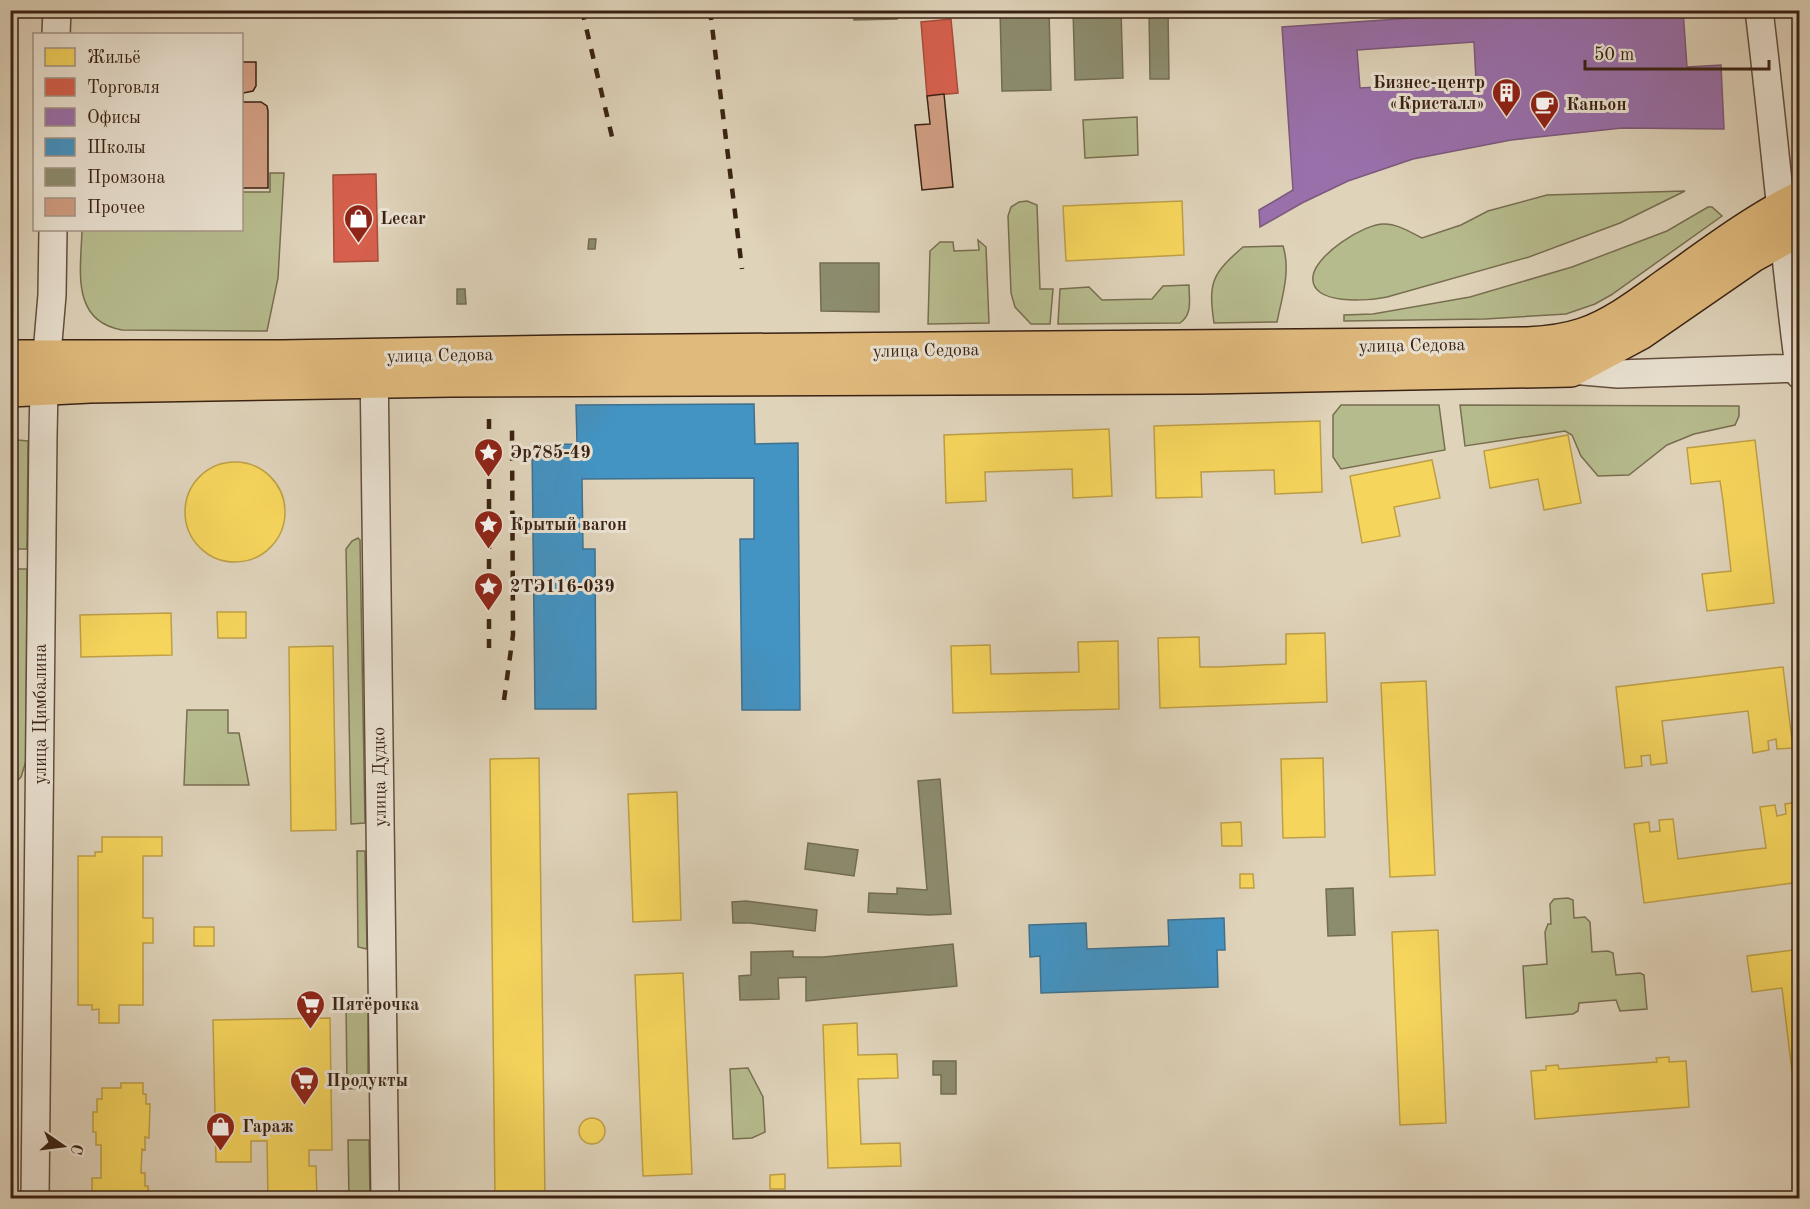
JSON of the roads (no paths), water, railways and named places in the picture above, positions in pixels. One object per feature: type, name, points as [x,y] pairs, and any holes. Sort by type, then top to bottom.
[{"type":"main road","name":"улица Седова","points":[[10,390],[374,369],[580,352],[1546,343],[1585,334],[1615,319],[1791,218]]},
{"type":"main road","name":"улица Седова","points":[[10,357],[374,369],[568,379],[1200,377],[1571,370],[1640,333],[1753,255],[1791,218]]},
{"type":"street","points":[[56,33],[57,10]]},
{"type":"street","points":[[1759,10],[1775,140],[1791,218],[1799,372]]},
{"type":"street","name":"улица Цимбалина","points":[[35,1198],[44,389],[52,295],[53,231]]},
{"type":"street","name":"улица Дудко","points":[[374,369],[385,1198]]},
{"type":"street","name":"улица Седова","points":[[1571,370],[1618,374],[1799,372]]},
{"type":"railway","points":[[582,10],[613,141]]},
{"type":"railway","points":[[710,10],[742,269]]},
{"type":"railway","points":[[489,419],[489,648]]},
{"type":"railway","points":[[504,700],[513,635],[512,428]]},
{"type":"place","name":"Бизнес-центр «Кристалл»","points":[[1506,118]]},
{"type":"place","name":"Каньон","points":[[1545,130]]},
{"type":"place","name":"Lecar","points":[[359,244]]},
{"type":"place","name":"Эр785-49","points":[[489,478]]},
{"type":"place","name":"Крытый вагон","points":[[489,550]]},
{"type":"place","name":"2ТЭ116-039","points":[[489,612]]},
{"type":"place","name":"Пятёрочка","points":[[310,1030]]},
{"type":"place","name":"Продукты","points":[[305,1106]]},
{"type":"place","name":"Гараж","points":[[221,1152]]}]
